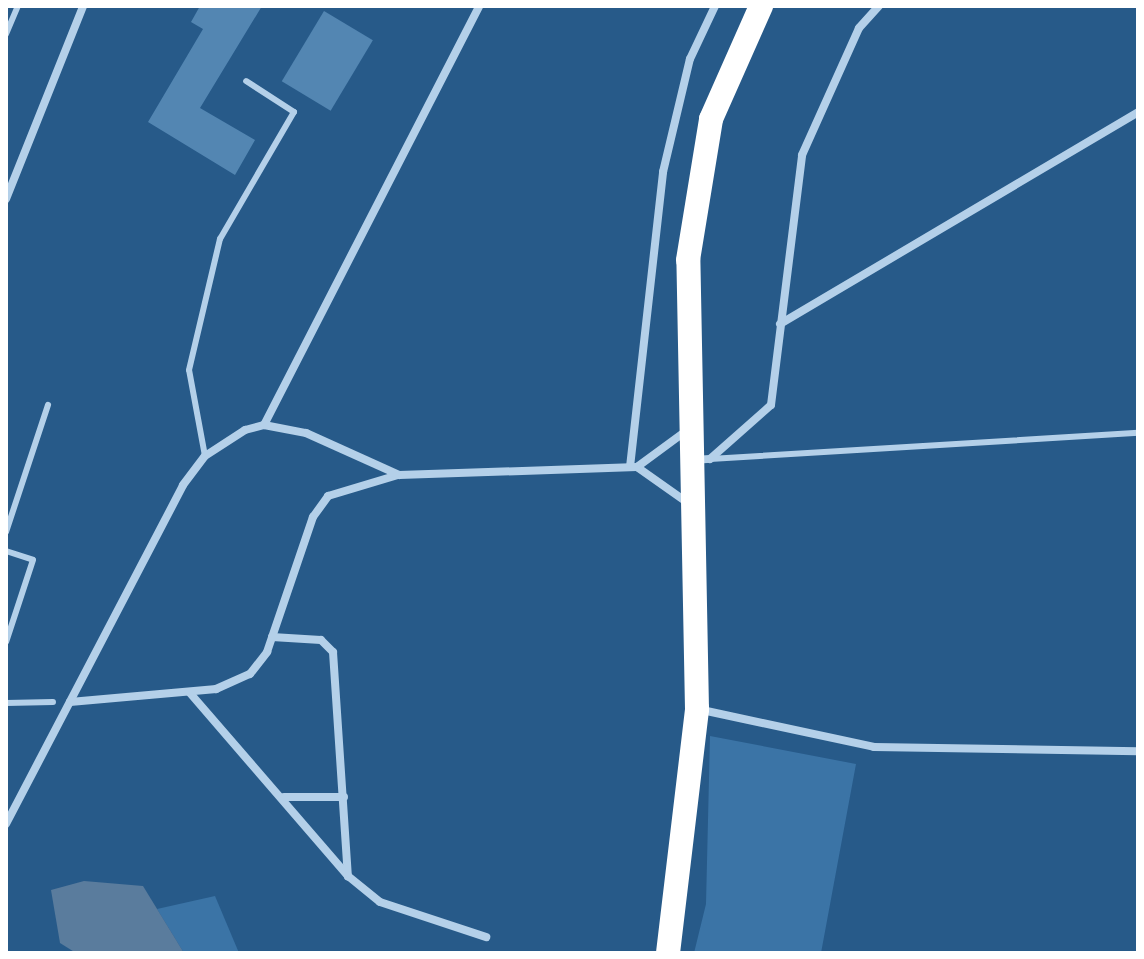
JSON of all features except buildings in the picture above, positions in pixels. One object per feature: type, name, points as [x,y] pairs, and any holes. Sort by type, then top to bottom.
[{"type":"highway","points":[[668,953],[697,709],[689,504],[699,460],[687,431],[688,260],[699,177],[711,119],[761,6]]},
{"type":"street","points":[[6,199],[83,6]]},
{"type":"street","points":[[6,824],[205,456],[264,425],[479,6]]},
{"type":"street","points":[[634,467],[663,172],[690,59],[715,6]]},
{"type":"street","points":[[699,460],[771,405],[802,155],[859,28],[879,6]]},
{"type":"street","points":[[780,324],[1138,112]]},
{"type":"street","points":[[264,425],[340,445],[399,475]]},
{"type":"street","points":[[70,702],[190,693],[250,674],[272,637],[313,517],[328,496],[399,475],[634,467],[687,431]]},
{"type":"street","points":[[634,467],[689,504]]},
{"type":"street","points":[[272,637],[321,640],[333,652],[348,876]]},
{"type":"street","points":[[190,693],[284,797],[348,876],[380,902],[486,937]]},
{"type":"street","points":[[697,709],[874,747],[1138,751]]},
{"type":"street","points":[[284,797],[344,797]]},
{"type":"lane","points":[[6,34],[18,6]]},
{"type":"lane","points":[[205,456],[189,370],[220,239],[294,112],[246,81]]},
{"type":"lane","points":[[6,532],[48,405]]},
{"type":"lane","points":[[699,460],[1138,433]]},
{"type":"lane","points":[[6,551],[33,560],[6,642]]},
{"type":"lane","points":[[6,703],[53,702]]},
{"type":"shaded area","points":[[710,736],[856,764],[821,953],[694,953],[706,904]]},
{"type":"shaded area","points":[[84,881],[143,886],[184,953],[76,953],[60,943],[51,890]]},
{"type":"shaded area","points":[[215,896],[239,953],[184,953],[157,909]]}]
